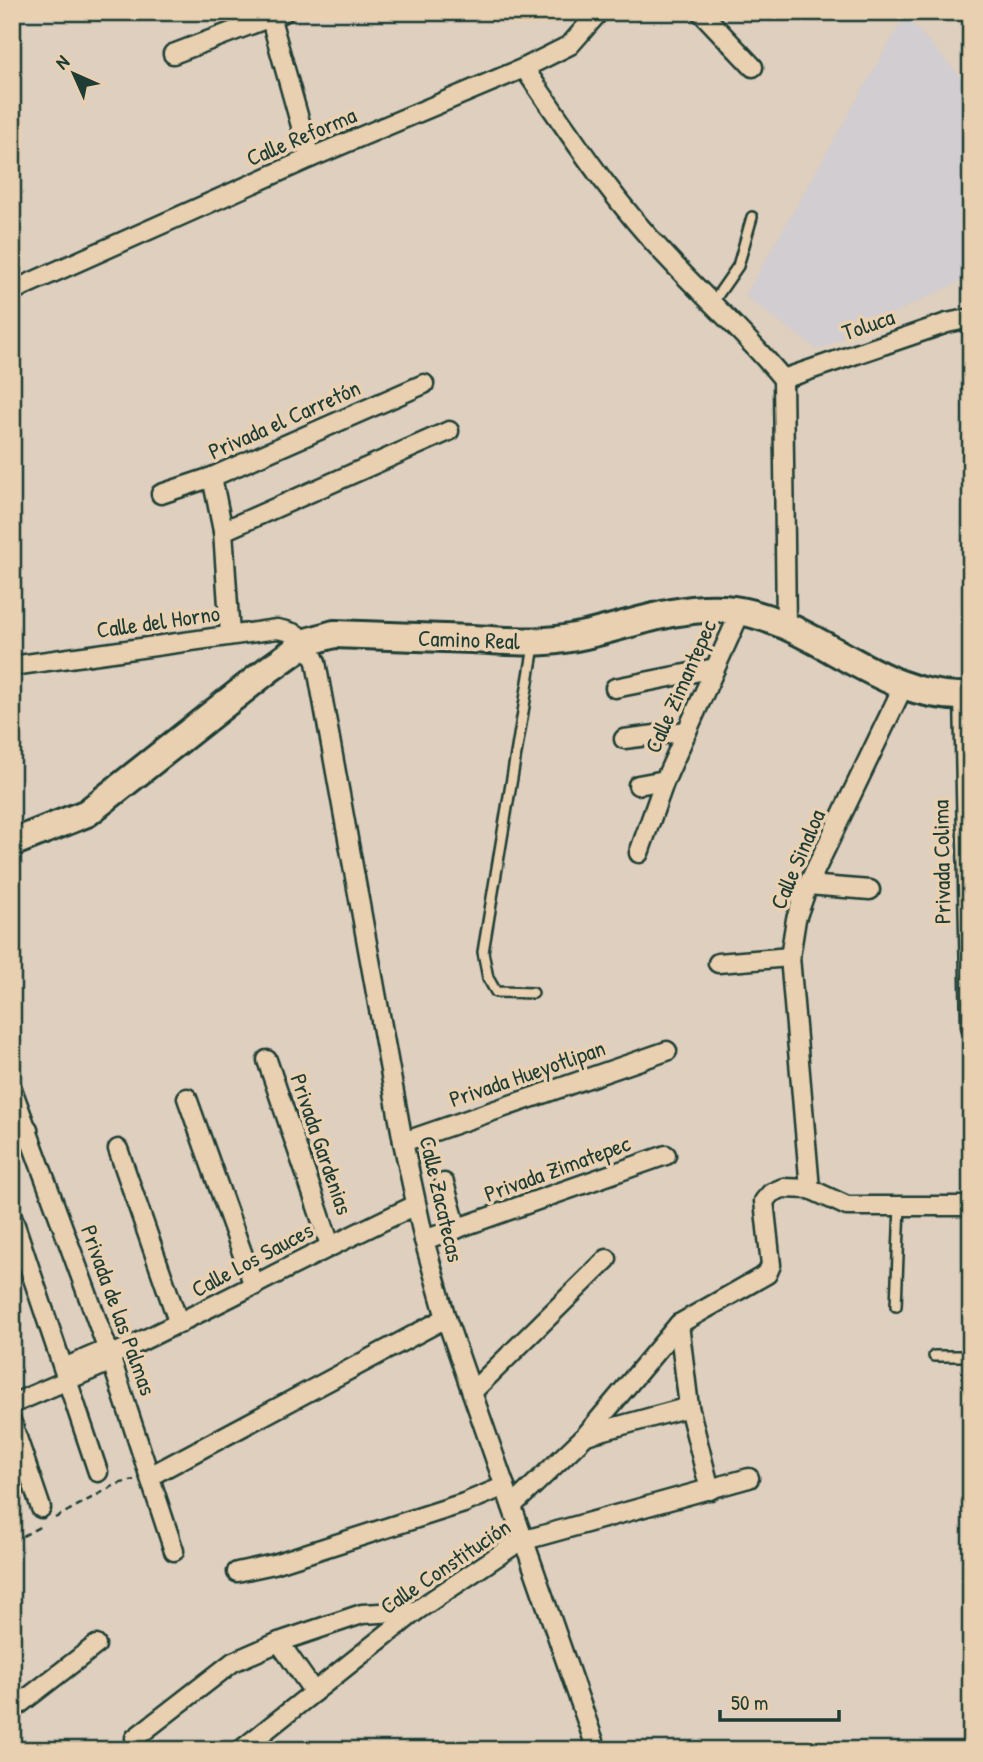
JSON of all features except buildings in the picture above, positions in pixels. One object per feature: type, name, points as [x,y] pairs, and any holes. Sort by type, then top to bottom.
[{"type":"main road","name":"Camino Real","points":[[12,843],[88,813],[307,642],[334,634],[535,641],[586,635],[668,614],[723,609],[786,626],[858,666],[904,685],[940,696],[967,696]]},
{"type":"street","points":[[701,12],[753,67]]},
{"type":"street","points":[[173,54],[275,14],[310,158]]},
{"type":"street","name":"Calle Reforma","points":[[12,291],[310,158],[524,68],[570,46],[595,15]]},
{"type":"street","points":[[524,68],[594,167],[668,258],[713,302],[783,380],[786,626]]},
{"type":"street","name":"Toluca","points":[[783,380],[947,323],[971,318]]},
{"type":"street","name":"Privada el Carretón","points":[[161,495],[212,477],[424,384]]},
{"type":"street","points":[[223,531],[449,431]]},
{"type":"street","points":[[212,477],[223,531],[230,635]]},
{"type":"street","name":"Calle Zimantepec","points":[[639,853],[665,780],[740,613]]},
{"type":"street","name":"Calle del Horno","points":[[12,666],[277,629],[295,632],[307,642]]},
{"type":"street","name":"Calle Zacatecas","points":[[307,642],[316,662],[403,1142],[424,1240],[446,1318],[597,1750]]},
{"type":"street","points":[[615,688],[715,668]]},
{"type":"street","name":"Calle Sinaloa","points":[[810,1189],[790,957],[796,919],[808,885],[904,685]]},
{"type":"street","name":"Privada Colima","points":[[967,696],[971,1026]]},
{"type":"street","points":[[624,738],[687,731]]},
{"type":"street","points":[[638,785],[665,780]]},
{"type":"street","points":[[808,885],[870,890]]},
{"type":"street","points":[[718,963],[790,957]]},
{"type":"street","name":"Privada Hueyotlipan","points":[[403,1142],[667,1051]]},
{"type":"street","name":"Privada Gardenias","points":[[267,1060],[330,1245]]},
{"type":"street","name":"Privada de las Palmas","points":[[12,1089],[20,1133],[110,1355],[174,1550]]},
{"type":"street","points":[[187,1098],[254,1286]]},
{"type":"street","points":[[118,1149],[179,1324]]},
{"type":"street","name":"Privada Zimatepec","points":[[424,1240],[666,1155]]},
{"type":"street","points":[[444,1183],[457,1229]]},
{"type":"street","points":[[512,1506],[586,1435],[678,1324],[757,1283],[767,1274],[771,1265],[764,1201],[771,1193],[783,1188],[810,1189],[847,1206],[971,1206]]},
{"type":"street","name":"Calle Los Sauces","points":[[12,1404],[66,1374],[179,1324],[330,1245],[416,1205]]},
{"type":"street","points":[[12,1216],[98,1472]]},
{"type":"street","points":[[472,1392],[607,1259]]},
{"type":"street","points":[[150,1476],[446,1318]]},
{"type":"street","points":[[678,1324],[689,1407],[710,1490]]},
{"type":"street","points":[[586,1435],[689,1407]]},
{"type":"street","points":[[12,1423],[41,1508]]},
{"type":"street","name":"Calle Constitución","points":[[241,1750],[416,1611],[524,1540],[749,1478]]},
{"type":"street","points":[[237,1572],[274,1564],[464,1503],[505,1486]]},
{"type":"street","points":[[135,1738],[233,1662],[279,1642],[362,1614],[416,1611]]},
{"type":"street","points":[[279,1642],[314,1692]]},
{"type":"street","points":[[12,1710],[96,1645]]},
{"type":"lane","points":[[713,302],[738,266],[752,217]]},
{"type":"lane","points":[[533,993],[496,992],[488,978],[483,952],[535,641]]},
{"type":"lane","points":[[896,1306],[900,1205]]},
{"type":"lane","points":[[934,1356],[971,1356]]},
{"type":"path","points":[[12,1542],[117,1484],[150,1476]]},
{"type":"shaded area","points":[[905,15],[971,88],[971,276],[818,350],[745,296]]}]
